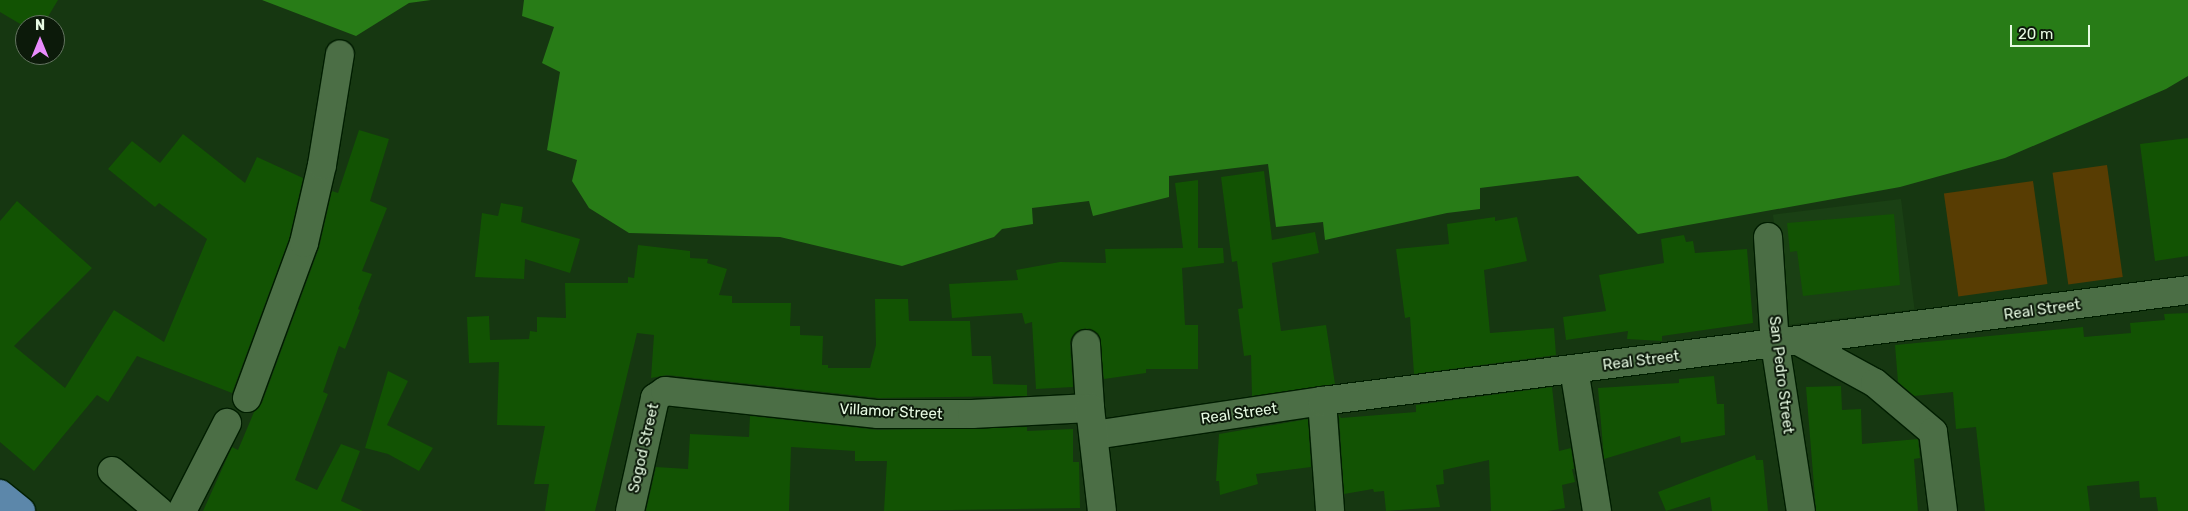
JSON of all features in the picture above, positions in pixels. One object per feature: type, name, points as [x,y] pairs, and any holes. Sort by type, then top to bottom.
[{"type":"main road","points":[[0,494],[21,511]]},
{"type":"street","points":[[247,398],[304,243],[322,165],[340,54]]},
{"type":"street","name":"San Pedro Street","points":[[1768,238],[1787,343],[1801,511]]},
{"type":"street","name":"Real Street","points":[[1094,435],[1322,401],[1787,343],[2188,290]]},
{"type":"street","points":[[1787,343],[1875,383],[1933,432],[1943,511]]},
{"type":"street","points":[[1086,344],[1090,408],[1102,511]]},
{"type":"street","points":[[1574,369],[1597,511]]},
{"type":"street","name":"Villamor Street","points":[[665,391],[878,414],[972,414],[1090,408]]},
{"type":"street","name":"Sogod Street","points":[[630,511],[654,398],[665,391]]},
{"type":"street","points":[[1322,401],[1330,511]]},
{"type":"street","points":[[182,511],[227,423]]},
{"type":"street","points":[[112,471],[160,511]]},
{"type":"shaded area","points":[[262,0],[431,0],[409,3],[356,36]]},
{"type":"shaded area","points":[[524,0],[2188,0],[2188,76],[2166,89],[2005,158],[1900,187],[1638,234],[1578,176],[1480,188],[1480,209],[1447,213],[1325,240],[1323,222],[1276,227],[1268,164],[1169,176],[1169,197],[1093,216],[1089,201],[1032,208],[1033,224],[1002,229],[994,237],[902,266],[780,237],[629,233],[589,208],[572,181],[577,160],[547,150],[560,72],[542,63],[554,27],[522,16]]},
{"type":"shaded area","points":[[2107,165],[2123,277],[2068,285],[2053,173]]},
{"type":"shaded area","points":[[2033,181],[2047,284],[1958,297],[1944,194]]},
{"type":"shaded area","points":[[1901,199],[1915,309],[1786,325],[1773,215]]},
{"type":"building","points":[[0,0],[58,0],[49,15],[15,15],[15,21],[0,12]]},
{"type":"building","points":[[359,130],[389,139],[370,201],[387,208],[362,271],[372,274],[358,309],[360,310],[345,349],[339,346],[323,392],[328,394],[295,480],[317,490],[341,444],[360,451],[341,501],[363,511],[203,511],[232,447],[238,450],[254,412],[262,403],[319,248],[332,191],[338,193]]},
{"type":"building","points":[[183,134],[245,183],[257,157],[303,178],[289,239],[232,393],[137,356],[108,402],[97,395],[34,471],[0,442],[0,221],[17,201],[92,268],[14,346],[65,388],[114,310],[164,342],[207,239],[159,203],[155,207],[108,169],[132,141],[160,163]]},
{"type":"building","points":[[2188,138],[2188,256],[2155,261],[2140,144]]},
{"type":"building","points":[[1264,171],[1272,240],[1315,232],[1319,253],[1272,263],[1281,331],[1326,325],[1335,384],[1252,396],[1251,355],[1244,356],[1238,309],[1243,308],[1237,261],[1232,262],[1221,177]]},
{"type":"building","points":[[1198,180],[1198,248],[1223,248],[1224,263],[1182,268],[1185,325],[1198,325],[1198,369],[1146,369],[1146,373],[1104,379],[1099,336],[1085,328],[1072,337],[1070,344],[1073,387],[1036,389],[1032,322],[1025,324],[1022,313],[952,318],[949,284],[1018,280],[1016,270],[1060,262],[1106,263],[1105,249],[1183,248],[1175,183]]},
{"type":"building","points":[[501,203],[523,207],[521,222],[580,239],[570,273],[525,259],[524,279],[475,277],[482,213],[498,216]]},
{"type":"building","points":[[1894,214],[1900,285],[1803,296],[1797,251],[1790,252],[1787,223]]},
{"type":"building","points":[[1495,217],[1495,221],[1517,217],[1527,261],[1484,270],[1490,333],[1554,328],[1556,355],[1414,374],[1410,317],[1405,318],[1396,249],[1449,244],[1447,224]]},
{"type":"building","points":[[1684,235],[1686,242],[1693,241],[1695,253],[1747,249],[1753,323],[1662,336],[1662,341],[1627,339],[1628,331],[1566,340],[1563,317],[1606,311],[1599,275],[1664,263],[1661,239]]},
{"type":"building","points":[[638,245],[690,251],[690,258],[708,259],[707,263],[727,269],[719,295],[732,296],[732,303],[791,303],[790,326],[800,326],[800,335],[823,336],[822,365],[828,365],[828,368],[870,368],[876,345],[875,299],[908,299],[909,321],[970,321],[972,356],[991,356],[993,384],[1027,385],[1027,396],[879,398],[667,375],[651,378],[654,335],[637,333],[595,511],[545,511],[549,484],[534,484],[545,426],[497,425],[499,362],[469,363],[467,317],[489,316],[490,340],[529,339],[530,331],[537,332],[537,317],[566,318],[565,283],[628,283],[628,277],[634,278]]},
{"type":"building","points":[[2188,313],[2188,511],[2158,511],[2156,497],[2140,498],[2139,481],[2087,486],[2090,511],[1985,511],[1976,427],[1956,429],[1953,392],[1914,396],[1898,382],[1895,345],[2083,327],[2084,337],[2131,333],[2130,323],[2165,320],[2164,314]]},
{"type":"building","points":[[388,371],[408,381],[387,425],[433,448],[419,471],[388,454],[365,448]]},
{"type":"building","points":[[1714,376],[1717,404],[1724,404],[1725,435],[1681,443],[1680,436],[1604,459],[1598,388],[1679,383],[1679,379]]},
{"type":"building","points":[[1841,386],[1842,410],[1861,409],[1862,444],[1918,439],[1920,458],[1914,459],[1918,511],[1816,511],[1806,387]]},
{"type":"building","points":[[1552,387],[1559,451],[1571,448],[1574,469],[1572,469],[1575,482],[1562,485],[1565,508],[1548,511],[1491,511],[1489,460],[1443,470],[1444,484],[1436,485],[1440,507],[1386,511],[1384,491],[1374,492],[1373,489],[1344,494],[1339,415],[1341,418],[1416,412],[1416,405]]},
{"type":"building","points":[[750,416],[878,430],[1027,427],[1027,431],[1073,429],[1073,462],[1079,462],[1080,508],[884,511],[887,461],[855,461],[855,451],[791,447],[789,511],[646,511],[656,467],[688,469],[690,434],[749,437]]},
{"type":"building","points":[[1308,419],[1311,467],[1256,474],[1258,484],[1220,495],[1219,481],[1216,481],[1219,434]]},
{"type":"building","points":[[1755,455],[1756,460],[1763,460],[1768,511],[1712,511],[1710,497],[1666,511],[1658,492]]}]
